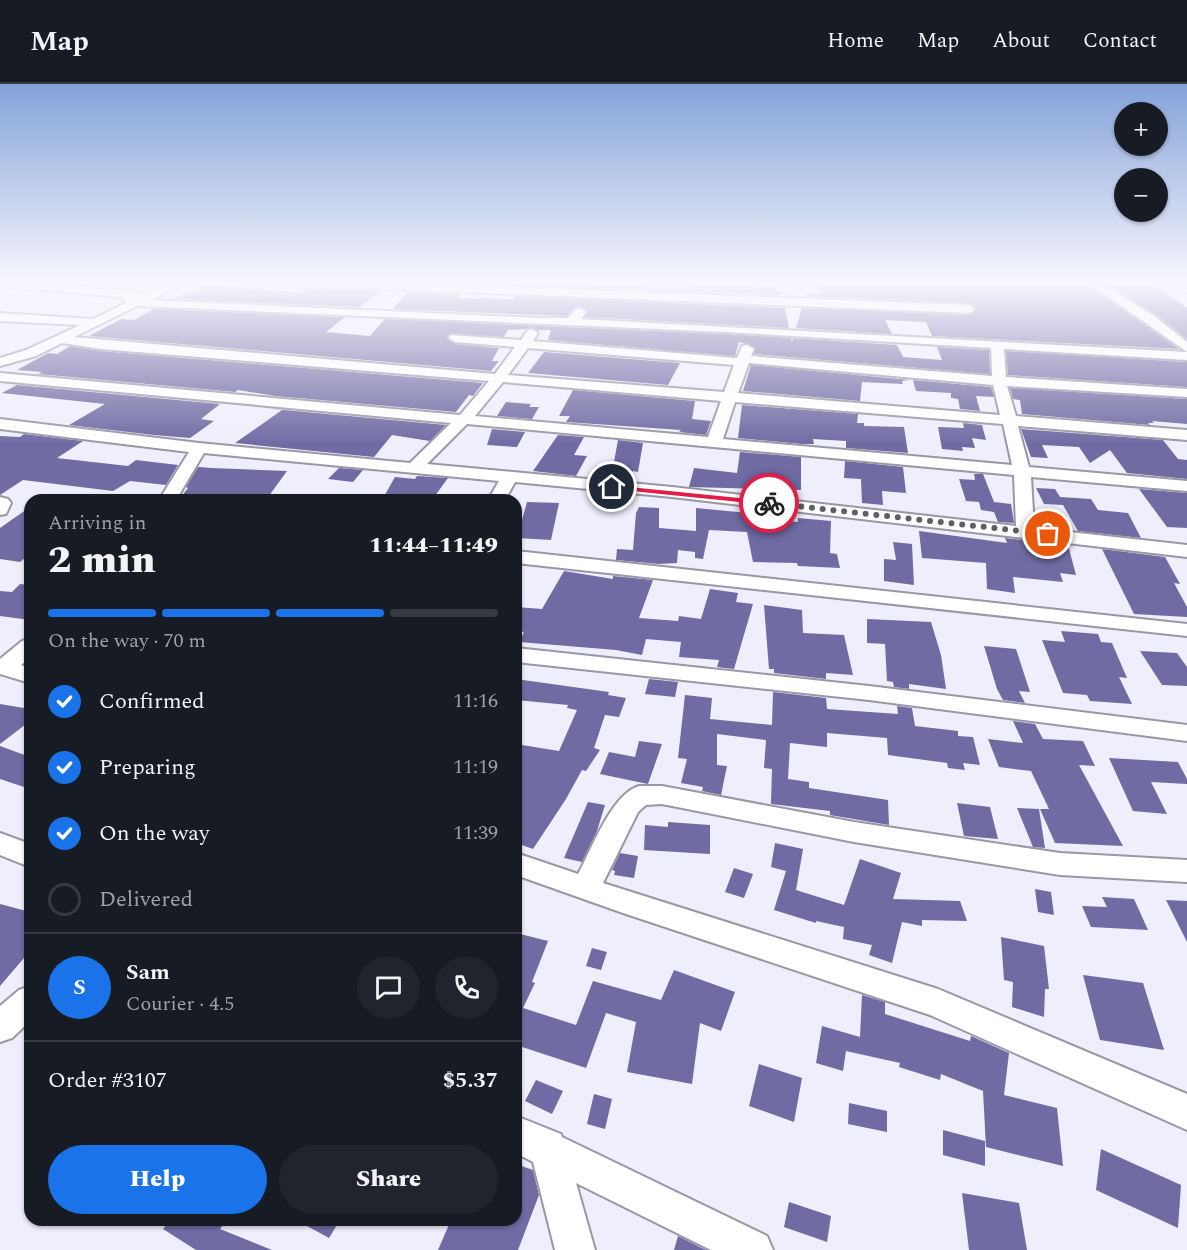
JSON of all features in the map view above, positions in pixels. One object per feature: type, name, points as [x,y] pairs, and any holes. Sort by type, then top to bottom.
[{"type":"street","points":[[4,359],[32,353],[65,336]]},
{"type":"street","points":[[413,469],[482,401],[530,336]]},
{"type":"street","points":[[714,441],[753,336]]},
{"type":"street","points":[[953,336],[997,346],[1187,356]]},
{"type":"street","points":[[1172,336],[1187,348]]},
{"type":"street","points":[[455,338],[999,381],[1187,393]]},
{"type":"street","points":[[60,339],[500,379],[730,396],[861,410],[1187,435]]},
{"type":"street","points":[[997,346],[999,381],[1022,470],[1026,509],[1025,532]]},
{"type":"street","points":[[0,377],[1187,486]]},
{"type":"street","points":[[0,424],[199,448],[672,492],[1187,550]]},
{"type":"street","points":[[171,494],[199,448]]},
{"type":"street","points":[[500,494],[509,478]]},
{"type":"street","points":[[0,502],[0,510]]},
{"type":"street","points":[[522,557],[1187,630]]},
{"type":"street","points":[[3,667],[24,651]]},
{"type":"street","points":[[522,656],[869,693],[1187,733]]},
{"type":"street","points":[[3,667],[24,674]]},
{"type":"street","points":[[585,889],[628,806],[639,796],[662,795],[854,832],[1060,864],[1187,871]]},
{"type":"street","points":[[0,844],[24,854]]},
{"type":"street","points":[[522,866],[585,889],[938,1003],[1187,1112]]},
{"type":"street","points":[[0,1027],[24,1005]]},
{"type":"street","points":[[532,1140],[575,1250]]},
{"type":"street","points":[[532,1140],[753,1250]]},
{"type":"building","points":[[94,336],[448,336],[455,344],[499,348],[492,361],[499,361],[491,371]]},
{"type":"building","points":[[549,336],[765,336],[791,338],[792,342],[793,338],[897,345],[903,357],[942,360],[937,347],[989,350],[990,374],[754,354],[755,347],[739,342],[735,356],[548,340]]},
{"type":"building","points":[[940,336],[1161,336],[1179,349]]},
{"type":"building","points":[[70,346],[101,351],[483,383],[473,396],[469,395],[456,412],[275,396],[238,390],[235,392],[38,374],[42,372],[17,370],[48,353],[57,354]]},
{"type":"building","points":[[1006,351],[1187,362],[1187,387],[1008,375]]},
{"type":"building","points":[[544,352],[680,363],[668,385],[528,373]]},
{"type":"building","points":[[751,365],[910,380],[902,381],[903,384],[862,382],[860,401],[743,391]]},
{"type":"building","points":[[913,380],[991,387],[994,397],[976,396],[980,411],[960,409],[958,399],[951,398],[951,393],[916,391]]},
{"type":"building","points":[[17,385],[220,404],[201,419],[214,421],[190,438],[154,435],[69,425],[105,404],[2,393]]},
{"type":"building","points":[[1010,388],[1187,399],[1187,424],[1152,421],[1154,423],[1148,423],[1150,425],[1022,414],[1020,400],[1013,399]]},
{"type":"building","points":[[573,390],[695,401],[692,419],[711,421],[706,435],[679,432],[681,430],[566,422],[570,416],[559,416]]},
{"type":"building","points":[[506,402],[539,407],[532,419],[497,416]]},
{"type":"building","points":[[742,405],[858,414],[857,423],[864,423],[864,426],[904,427],[908,453],[846,448],[846,441],[813,439],[814,444],[802,444],[738,438]]},
{"type":"building","points":[[263,408],[446,425],[430,441],[392,435],[374,457],[235,443],[282,410]]},
{"type":"building","points":[[963,423],[982,425],[986,440],[972,438],[975,448],[962,447],[963,451],[942,449],[938,427],[964,428]]},
{"type":"building","points":[[492,429],[525,432],[517,447],[487,445]]},
{"type":"building","points":[[1021,429],[1163,440],[1178,459],[1187,460],[1187,479],[1127,473],[1110,450],[1090,463],[1079,447],[1042,445],[1048,458],[1031,457]]},
{"type":"building","points":[[24,434],[83,441],[57,458],[128,466],[136,460],[178,465],[166,485],[130,481],[113,491],[23,480],[0,495],[0,436],[20,437]]},
{"type":"building","points":[[558,435],[584,437],[574,455],[587,456],[576,476],[533,471]]},
{"type":"building","points":[[618,440],[643,443],[638,472],[633,471],[631,475],[612,473]]},
{"type":"building","points":[[740,452],[801,457],[801,490],[689,487],[694,468],[737,473]]},
{"type":"building","points":[[845,461],[903,467],[906,493],[882,491],[883,505],[862,503],[861,479],[844,478]]},
{"type":"building","points":[[198,467],[287,471],[270,494],[183,494],[188,488],[186,487]]},
{"type":"building","points":[[339,468],[363,470],[353,482],[328,479]]},
{"type":"building","points":[[974,474],[983,474],[994,502],[1011,504],[1014,523],[998,522],[994,512],[981,510],[979,502],[966,501],[959,479],[975,480]]},
{"type":"building","points":[[417,476],[448,478],[436,494],[385,494],[395,477],[415,479]]},
{"type":"building","points":[[1036,488],[1055,489],[1060,497],[1091,499],[1098,510],[1128,513],[1141,538],[1078,531],[1063,505],[1044,504]]},
{"type":"building","points":[[1139,489],[1187,493],[1187,528],[1167,527]]},
{"type":"building","points":[[527,502],[559,503],[551,540],[522,538],[522,520]]},
{"type":"building","points":[[639,507],[659,508],[659,528],[696,531],[696,508],[748,513],[747,517],[798,522],[798,518],[831,521],[830,553],[837,554],[840,568],[798,566],[797,563],[753,562],[747,532],[709,530],[703,559],[695,558],[695,552],[678,550],[677,563],[659,564],[616,560],[617,549],[633,550],[636,513]]},
{"type":"building","points":[[24,511],[24,559],[20,562],[0,559],[0,528]]},
{"type":"building","points":[[919,531],[1007,543],[1005,538],[1068,545],[1076,575],[1060,573],[1063,582],[1013,577],[1015,593],[987,589],[986,563],[922,558]]},
{"type":"building","points":[[893,542],[912,544],[914,585],[884,581],[884,559],[896,560]]},
{"type":"building","points":[[1102,549],[1165,557],[1180,584],[1174,583],[1187,607],[1187,617],[1134,614]]},
{"type":"building","points":[[564,571],[613,579],[613,576],[653,580],[639,618],[678,621],[679,616],[701,619],[710,589],[738,593],[736,602],[753,604],[734,669],[717,667],[719,660],[679,657],[681,642],[646,639],[642,655],[616,650],[522,642],[524,632],[522,632],[522,607],[542,609]]},
{"type":"building","points":[[20,584],[24,584],[24,619],[0,616],[0,591],[12,592]]},
{"type":"building","points":[[764,605],[802,610],[803,633],[844,635],[853,675],[826,673],[826,679],[774,673],[774,669],[769,669]]},
{"type":"building","points":[[867,619],[931,622],[941,655],[946,689],[909,684],[909,689],[894,687],[893,682],[887,681],[885,644],[867,643]]},
{"type":"building","points":[[1061,631],[1098,634],[1101,642],[1112,643],[1127,678],[1119,677],[1132,704],[1090,701],[1087,695],[1063,693],[1042,640],[1065,642]]},
{"type":"building","points":[[984,646],[1016,649],[1030,692],[1019,691],[1025,703],[1003,700],[997,689]]},
{"type":"building","points":[[1140,651],[1177,653],[1187,667],[1187,686],[1162,685]]},
{"type":"building","points":[[649,679],[678,682],[675,697],[645,694]]},
{"type":"building","points":[[522,680],[609,692],[608,695],[626,698],[619,717],[605,715],[594,748],[600,750],[586,771],[582,770],[533,849],[522,845],[522,745],[559,751],[577,710],[567,708],[568,705],[522,701]]},
{"type":"building","points":[[773,692],[826,698],[827,709],[898,714],[897,706],[912,708],[915,726],[958,731],[958,736],[973,737],[980,765],[963,763],[965,770],[948,768],[947,763],[888,755],[887,738],[827,733],[827,747],[790,743],[788,779],[809,782],[809,788],[888,800],[889,825],[830,815],[830,811],[771,804],[772,769],[764,768],[766,740],[717,734],[717,765],[727,766],[721,795],[702,791],[703,787],[681,783],[687,759],[678,758],[685,695],[712,698],[710,719],[772,725]]},
{"type":"building","points":[[0,704],[24,708],[24,726],[0,744]]},
{"type":"building","points":[[1013,721],[1035,724],[1043,739],[1083,741],[1095,766],[1079,765],[1123,846],[1055,843],[1040,809],[1049,809],[1031,771],[999,767],[988,739],[1023,743]]},
{"type":"building","points":[[639,741],[662,744],[648,784],[600,774],[609,752],[635,757]]},
{"type":"building","points":[[0,746],[24,755],[24,787],[0,779]]},
{"type":"building","points":[[1109,758],[1178,762],[1187,779],[1187,784],[1151,782],[1167,814],[1133,811]]},
{"type":"building","points":[[588,802],[605,805],[597,831],[582,862],[564,858]]},
{"type":"building","points":[[957,803],[990,807],[998,839],[964,836]]},
{"type":"building","points":[[1017,808],[1039,809],[1045,848],[1033,847]]},
{"type":"building","points":[[668,822],[710,825],[710,854],[644,850],[645,825],[668,827]]},
{"type":"building","points":[[775,843],[803,849],[796,890],[844,905],[860,859],[901,873],[893,899],[960,901],[967,921],[922,920],[922,926],[902,922],[892,963],[869,955],[872,945],[843,939],[844,927],[816,921],[816,923],[774,910],[786,871],[771,867]]},
{"type":"building","points":[[620,853],[638,856],[634,878],[614,875],[615,871],[612,870]]},
{"type":"building","points":[[734,868],[753,874],[744,898],[725,892]]},
{"type":"building","points":[[1035,889],[1051,892],[1054,915],[1038,912]]},
{"type":"building","points":[[1102,897],[1134,899],[1148,930],[1091,927],[1082,906],[1107,907]]},
{"type":"building","points":[[1166,900],[1187,901],[1187,942]]},
{"type":"building","points":[[0,904],[24,910],[24,958],[0,986]]},
{"type":"building","points":[[522,934],[548,941],[532,982],[535,983],[523,1008],[576,1025],[593,981],[661,1000],[674,970],[735,992],[721,1031],[700,1023],[692,1084],[627,1072],[636,1022],[606,1013],[586,1068],[522,1047]]},
{"type":"building","points":[[1001,937],[1044,946],[1049,989],[1045,989],[1044,1017],[1012,1007],[1013,982],[1004,980]]},
{"type":"building","points":[[592,948],[607,952],[601,970],[586,966]]},
{"type":"building","points":[[1083,975],[1143,983],[1164,1050],[1100,1040]]},
{"type":"building","points":[[862,995],[885,1002],[885,1014],[970,1041],[971,1036],[1009,1053],[1004,1095],[1057,1108],[1063,1166],[986,1147],[983,1091],[941,1074],[940,1080],[899,1067],[900,1063],[846,1051],[843,1071],[816,1063],[822,1026],[860,1037]]},
{"type":"building","points":[[759,1064],[802,1078],[794,1122],[749,1106]]},
{"type":"building","points":[[536,1080],[563,1091],[552,1114],[525,1101]]},
{"type":"building","points":[[594,1094],[612,1099],[605,1129],[587,1124]]},
{"type":"building","points":[[849,1103],[887,1111],[887,1132],[848,1124]]},
{"type":"building","points":[[943,1130],[985,1141],[985,1166],[943,1155]]},
{"type":"building","points":[[1101,1149],[1181,1185],[1178,1228],[1096,1190]]},
{"type":"building","points":[[522,1166],[533,1170],[539,1195],[518,1250],[438,1250],[448,1226],[522,1226]]},
{"type":"building","points":[[962,1193],[1019,1203],[1027,1250],[969,1250]]},
{"type":"building","points":[[789,1202],[831,1216],[827,1242],[784,1227]]},
{"type":"building","points":[[165,1226],[222,1226],[220,1229],[272,1250],[196,1250],[163,1229]]},
{"type":"building","points":[[307,1226],[336,1226],[329,1238]]},
{"type":"building","points":[[678,1236],[706,1250],[674,1250]]},
{"type":"way so far","points":[[769,503],[1048,534]]},
{"type":"route","points":[[612,487],[769,503]]}]
